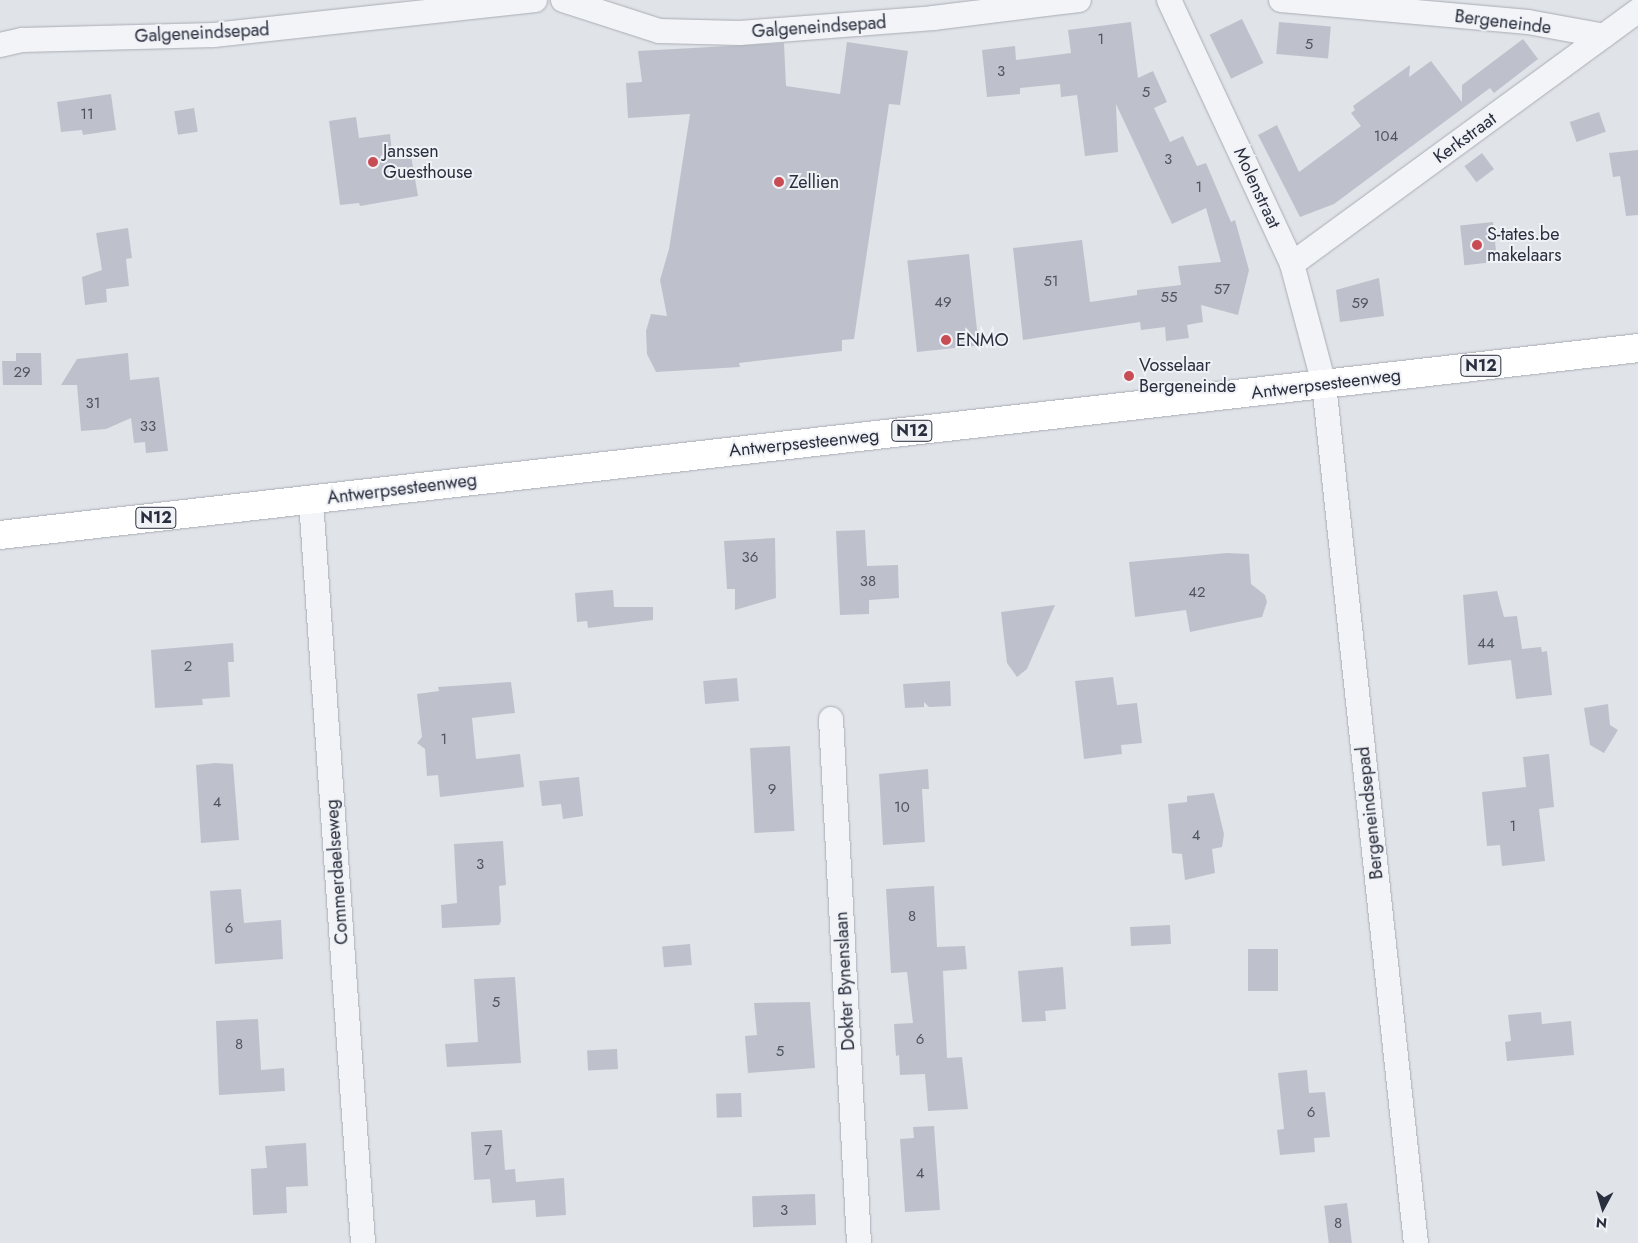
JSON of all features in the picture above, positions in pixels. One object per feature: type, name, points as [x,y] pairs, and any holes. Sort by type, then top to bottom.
[{"type":"main road","name":"Antwerpsesteenweg","points":[[0,535],[1638,348]]},
{"type":"street","name":"Galgeneindsepad","points":[[0,45],[22,40],[214,35],[403,7],[535,0]]},
{"type":"street","name":"Galgeneindsepad","points":[[563,0],[659,31],[740,33],[933,18],[1079,0]]},
{"type":"street","name":"Molenstraat","points":[[1169,0],[1292,264],[1324,384]]},
{"type":"street","name":"Bergeneinde","points":[[1282,0],[1528,22],[1604,36]]},
{"type":"street","name":"Kerkstraat","points":[[1292,264],[1638,11]]},
{"type":"street","name":"Bergeneindsepad","points":[[1324,384],[1416,1243]]},
{"type":"street","name":"Commerdaelseweg","points":[[311,501],[363,1243]]},
{"type":"street","name":"Dokter Bynenslaan","points":[[831,719],[859,1243]]},
{"type":"building","points":[[1242,19],[1263,63],[1231,79],[1210,35]]},
{"type":"building","points":[[1131,22],[1138,78],[1153,71],[1167,102],[1154,108],[1170,142],[1183,136],[1197,166],[1206,163],[1231,222],[1235,220],[1249,270],[1238,315],[1201,305],[1203,322],[1187,325],[1189,338],[1166,341],[1165,327],[1141,330],[1140,322],[1023,340],[1013,248],[1082,240],[1090,302],[1137,295],[1137,290],[1181,285],[1178,266],[1221,262],[1206,208],[1172,224],[1116,104],[1118,152],[1085,156],[1077,95],[1061,97],[1060,84],[1020,88],[1020,94],[987,97],[982,50],[1015,46],[1016,60],[1071,53],[1068,30]]},
{"type":"building","points":[[1279,22],[1331,27],[1328,58],[1276,54]]},
{"type":"building","points":[[1523,39],[1538,59],[1494,93],[1490,88],[1334,204],[1300,217],[1258,135],[1277,125],[1299,172],[1361,126],[1351,113],[1355,110],[1353,106],[1410,65],[1409,77],[1431,61],[1462,102],[1462,85]]},
{"type":"building","name":"Zellien","points":[[847,42],[908,51],[900,105],[889,104],[854,339],[842,340],[842,351],[739,363],[740,367],[656,372],[647,354],[646,331],[651,314],[667,316],[660,280],[669,249],[690,114],[628,118],[626,83],[642,82],[638,51],[784,43],[786,86],[840,94]]},
{"type":"building","points":[[111,94],[116,130],[83,135],[82,130],[61,132],[57,102]]},
{"type":"building","points":[[194,108],[198,132],[178,135],[174,111]]},
{"type":"building","points":[[1599,112],[1606,132],[1577,142],[1570,122]]},
{"type":"building","name":"Janssen Guesthouse","points":[[356,117],[359,138],[390,134],[392,152],[410,150],[418,196],[360,206],[359,203],[340,205],[329,121]]},
{"type":"building","points":[[1638,150],[1638,215],[1626,216],[1620,176],[1613,177],[1609,153]]},
{"type":"building","points":[[1482,153],[1494,169],[1476,182],[1464,166]]},
{"type":"building","name":"S-tates.be makelaars","points":[[1493,222],[1497,262],[1464,265],[1460,225]]},
{"type":"building","points":[[128,228],[132,258],[126,259],[129,286],[106,289],[107,302],[85,305],[82,277],[102,270],[96,233]]},
{"type":"building","points":[[969,254],[979,345],[917,352],[907,260]]},
{"type":"building","points":[[1379,278],[1384,316],[1340,322],[1336,290]]},
{"type":"building","points":[[16,353],[41,353],[42,385],[3,385],[2,361],[16,361]]},
{"type":"building","points":[[128,353],[130,380],[159,377],[168,451],[146,453],[145,442],[134,443],[131,418],[106,429],[81,431],[77,385],[61,385],[77,359]]},
{"type":"building","points":[[865,530],[867,566],[898,565],[899,598],[869,600],[869,614],[840,615],[836,531]]},
{"type":"building","points":[[775,538],[776,598],[735,610],[735,589],[727,589],[724,541]]},
{"type":"building","points":[[1227,553],[1249,554],[1251,584],[1265,595],[1267,602],[1262,617],[1190,632],[1186,610],[1135,617],[1129,562]]},
{"type":"building","points":[[613,590],[614,607],[653,607],[653,620],[588,628],[587,621],[577,622],[575,593]]},
{"type":"building","points":[[1497,591],[1504,617],[1517,616],[1522,649],[1541,647],[1542,652],[1547,651],[1552,695],[1516,699],[1511,660],[1468,665],[1463,595]]},
{"type":"building","points":[[1055,605],[1027,669],[1017,677],[1007,663],[1001,612]]},
{"type":"building","points":[[233,643],[234,662],[228,662],[230,697],[202,699],[203,705],[155,708],[151,650]]},
{"type":"building","points":[[1113,677],[1117,705],[1137,703],[1142,743],[1121,745],[1122,754],[1084,759],[1075,681]]},
{"type":"building","points":[[737,678],[739,701],[705,704],[703,681]]},
{"type":"building","points":[[950,681],[951,706],[929,707],[924,702],[924,707],[905,708],[903,684]]},
{"type":"building","points":[[511,682],[515,713],[472,718],[476,759],[520,754],[524,787],[440,797],[438,775],[427,776],[425,749],[417,743],[422,737],[417,694],[439,691],[438,687]]},
{"type":"building","points":[[1608,704],[1610,725],[1618,730],[1604,753],[1590,745],[1584,708]]},
{"type":"building","points":[[790,746],[794,831],[755,833],[750,748]]},
{"type":"building","points":[[1549,754],[1554,807],[1539,809],[1545,861],[1502,866],[1500,845],[1487,846],[1482,792],[1526,787],[1523,757]]},
{"type":"building","points":[[233,764],[239,840],[201,843],[196,765]]},
{"type":"building","points":[[928,769],[929,789],[922,789],[925,842],[883,845],[879,774]]},
{"type":"building","points":[[579,777],[583,816],[563,819],[561,804],[542,806],[539,781]]},
{"type":"building","points":[[1214,793],[1224,834],[1222,847],[1212,849],[1215,873],[1185,880],[1182,854],[1172,853],[1168,804],[1187,802],[1187,796]]},
{"type":"building","points":[[503,841],[506,885],[499,886],[501,921],[499,925],[442,928],[441,905],[457,903],[454,844]]},
{"type":"building","points":[[934,886],[937,947],[965,946],[967,969],[943,971],[947,1058],[962,1057],[968,1109],[928,1111],[925,1074],[900,1075],[899,1055],[896,1056],[894,1024],[913,1023],[907,972],[891,973],[886,889]]},
{"type":"building","points":[[241,889],[244,923],[281,920],[283,959],[215,964],[210,891]]},
{"type":"building","points":[[1170,925],[1171,944],[1131,946],[1130,927]]},
{"type":"building","points":[[690,944],[692,965],[664,967],[662,946]]},
{"type":"building","points":[[1248,949],[1278,949],[1278,991],[1248,991]]},
{"type":"building","points":[[1063,967],[1066,1009],[1045,1011],[1046,1021],[1022,1022],[1018,971]]},
{"type":"building","points":[[515,977],[521,1063],[447,1067],[445,1044],[478,1042],[474,979]]},
{"type":"building","points":[[810,1002],[815,1068],[748,1073],[745,1036],[757,1035],[754,1003]]},
{"type":"building","points":[[1541,1012],[1542,1024],[1571,1021],[1574,1055],[1507,1061],[1505,1042],[1511,1041],[1508,1015]]},
{"type":"building","points":[[258,1019],[261,1070],[284,1068],[285,1091],[219,1095],[216,1021]]},
{"type":"building","points":[[617,1049],[618,1069],[588,1071],[587,1051]]},
{"type":"building","points":[[1307,1070],[1309,1093],[1325,1092],[1330,1137],[1314,1138],[1315,1152],[1280,1155],[1277,1130],[1284,1129],[1278,1073]]},
{"type":"building","points":[[741,1093],[742,1117],[717,1118],[716,1094]]},
{"type":"building","points":[[934,1126],[940,1210],[905,1212],[900,1139],[914,1138],[913,1127]]},
{"type":"building","points":[[502,1130],[505,1170],[515,1169],[516,1182],[564,1178],[566,1215],[536,1217],[535,1200],[492,1203],[490,1179],[474,1180],[471,1132]]},
{"type":"building","points":[[306,1143],[308,1186],[286,1187],[287,1213],[253,1215],[251,1169],[267,1168],[265,1146]]},
{"type":"building","points":[[815,1194],[816,1225],[753,1227],[752,1196]]},
{"type":"building","points":[[1347,1203],[1352,1243],[1329,1243],[1324,1206]]},
{"type":"place","name":"Janssen Guesthouse","points":[[373,162]]},
{"type":"place","name":"Zellien","points":[[779,182]]},
{"type":"place","name":"S-tates.be makelaars","points":[[1477,245]]},
{"type":"place","name":"ENMO","points":[[946,340]]},
{"type":"place","name":"Vosselaar Bergeneinde","points":[[1129,376]]}]
